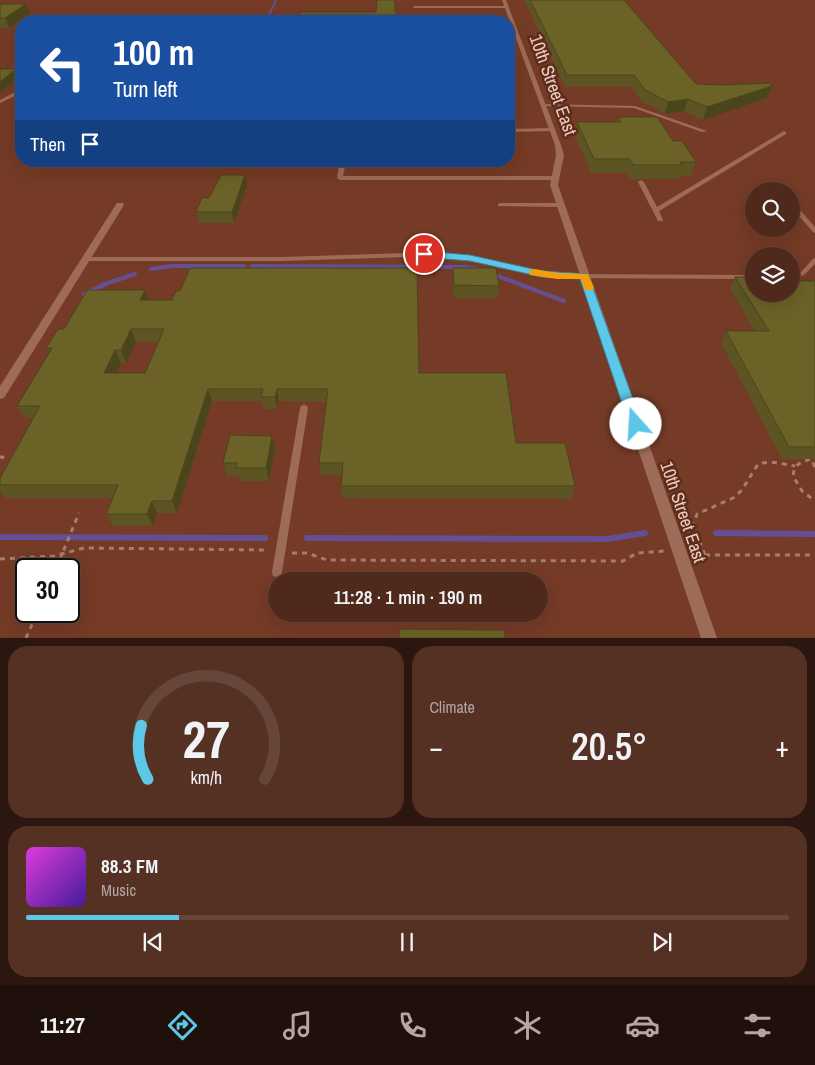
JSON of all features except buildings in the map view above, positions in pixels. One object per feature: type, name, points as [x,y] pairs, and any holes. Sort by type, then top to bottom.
[{"type":"street","name":"10th Street East","points":[[505,3],[509,15]]},
{"type":"street","name":"10th Street East","points":[[515,30],[560,155],[554,185],[560,205],[709,638]]},
{"type":"street","points":[[0,395],[120,205]]},
{"type":"lane","points":[[414,7],[505,3]]},
{"type":"lane","points":[[0,102],[15,94]]},
{"type":"lane","points":[[543,105],[635,107],[704,131]]},
{"type":"lane","points":[[515,130],[552,130]]},
{"type":"lane","points":[[655,212],[784,133]]},
{"type":"lane","points":[[342,167],[340,178],[555,178]]},
{"type":"lane","points":[[641,182],[660,220]]},
{"type":"lane","points":[[500,206],[560,205]]},
{"type":"lane","points":[[800,213],[815,231]]},
{"type":"lane","points":[[86,259],[282,259],[438,254],[470,258],[542,274],[745,277]]},
{"type":"lane","points":[[800,275],[815,260]]},
{"type":"lane","points":[[277,572],[304,408]]},
{"type":"path","points":[[0,457],[3,457],[0,462]]},
{"type":"path","points":[[705,555],[694,526],[698,514],[732,499],[742,491],[751,471],[758,464],[770,461],[795,466],[811,459],[815,467]]},
{"type":"path","points":[[795,466],[793,473],[798,486],[802,492],[815,501]]},
{"type":"path","points":[[60,558],[79,513]]},
{"type":"path","points":[[0,559],[52,558],[62,554],[69,555],[84,548],[307,553],[320,559],[337,560],[623,561],[637,553],[663,551],[705,555],[815,555]]},
{"type":"path","points":[[26,638],[33,623]]},
{"type":"shaded area","points":[[0,0],[815,0],[815,637],[0,637]]},
{"type":"waterway","points":[[269,15],[276,0]]},
{"type":"waterway","points":[[151,269],[172,266],[244,266]]},
{"type":"waterway","points":[[252,266],[466,267],[483,270]]},
{"type":"waterway","points":[[102,285],[135,274]]},
{"type":"waterway","points":[[492,274],[522,285]]},
{"type":"waterway","points":[[84,294],[106,284]]},
{"type":"waterway","points":[[519,284],[564,301]]},
{"type":"waterway","points":[[307,538],[608,539],[645,533]]},
{"type":"waterway","points":[[716,533],[815,534]]},
{"type":"waterway","points":[[0,537],[265,538]]},
{"type":"slow traffic","points":[[534,272],[557,276],[585,276],[589,288]]},
{"type":"route","points":[[424,254],[453,255],[542,274],[585,276],[636,424]]}]
